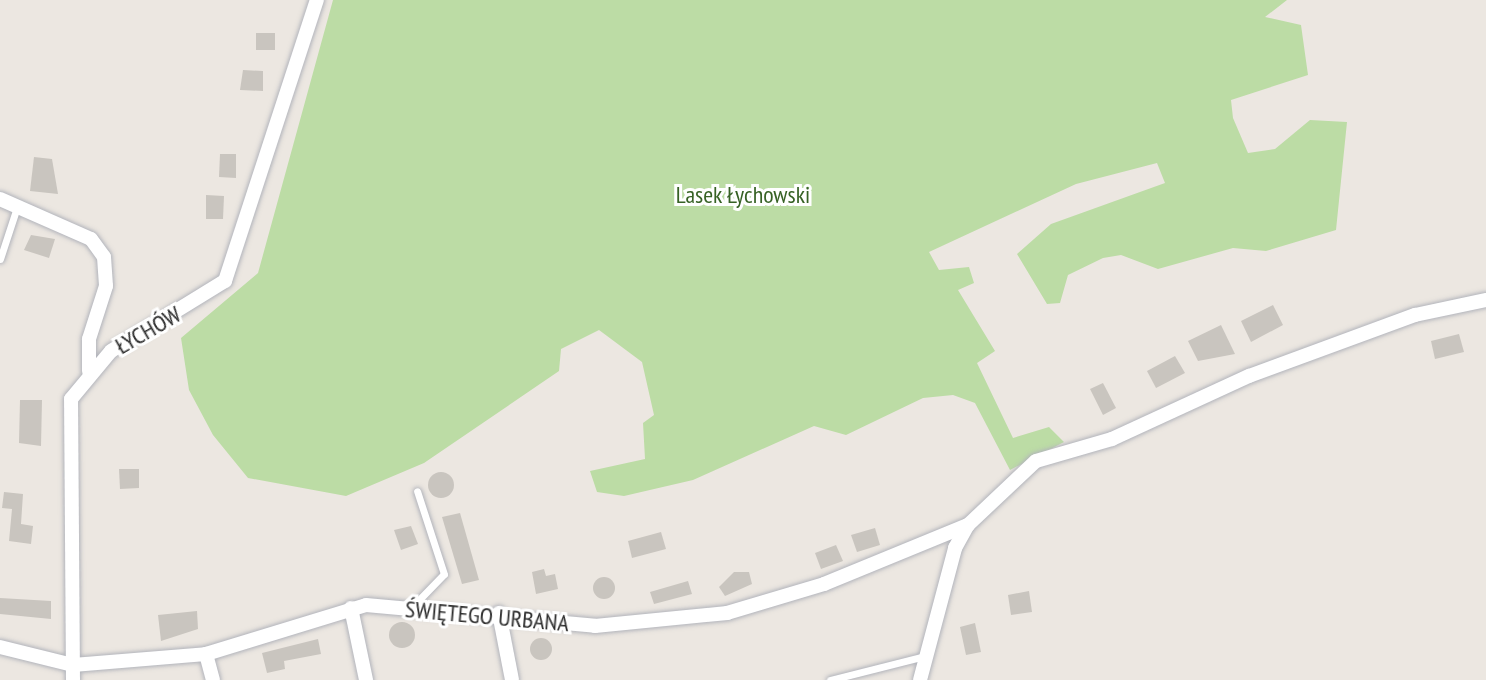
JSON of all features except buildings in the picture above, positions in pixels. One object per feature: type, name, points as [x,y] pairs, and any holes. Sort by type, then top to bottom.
[{"type":"street","name":"ŁYCHÓW","points":[[73,673],[67,435],[71,399],[89,371],[225,281],[317,0]]},
{"type":"street","points":[[0,199],[91,239],[104,257],[106,286],[89,339],[89,371]]},
{"type":"street","points":[[920,680],[933,622],[968,525],[1036,461],[1112,439],[1249,376],[1415,315],[1486,300]]},
{"type":"street","name":"ŚWIĘTEGO URBANA","points":[[0,647],[73,673],[206,654],[351,608],[499,613],[595,626],[727,613],[824,584],[968,525]]},
{"type":"street","points":[[351,608],[366,680]]},
{"type":"street","points":[[499,613],[512,680]]},
{"type":"street","points":[[206,654],[213,680]]},
{"type":"lane","points":[[0,259],[17,207]]},
{"type":"lane","points":[[411,608],[444,574],[417,491]]},
{"type":"lane","points":[[830,680],[925,656]]},
{"type":"green space","name":"Lasek Łychowski","points":[[333,0],[1287,0],[1265,17],[1301,25],[1308,75],[1231,100],[1233,118],[1248,153],[1275,149],[1310,120],[1347,122],[1336,230],[1266,251],[1233,248],[1158,269],[1121,255],[1103,258],[1068,275],[1060,303],[1047,304],[1017,254],[1051,224],[1165,183],[1157,163],[1076,184],[929,252],[939,270],[969,267],[974,283],[958,290],[995,351],[977,363],[1013,438],[1049,427],[1064,442],[1010,470],[975,403],[953,395],[923,398],[846,435],[814,426],[693,480],[624,496],[597,492],[590,471],[645,459],[643,423],[654,415],[642,362],[599,330],[561,349],[559,371],[424,463],[346,496],[248,478],[213,435],[189,390],[181,338],[258,273]]}]
